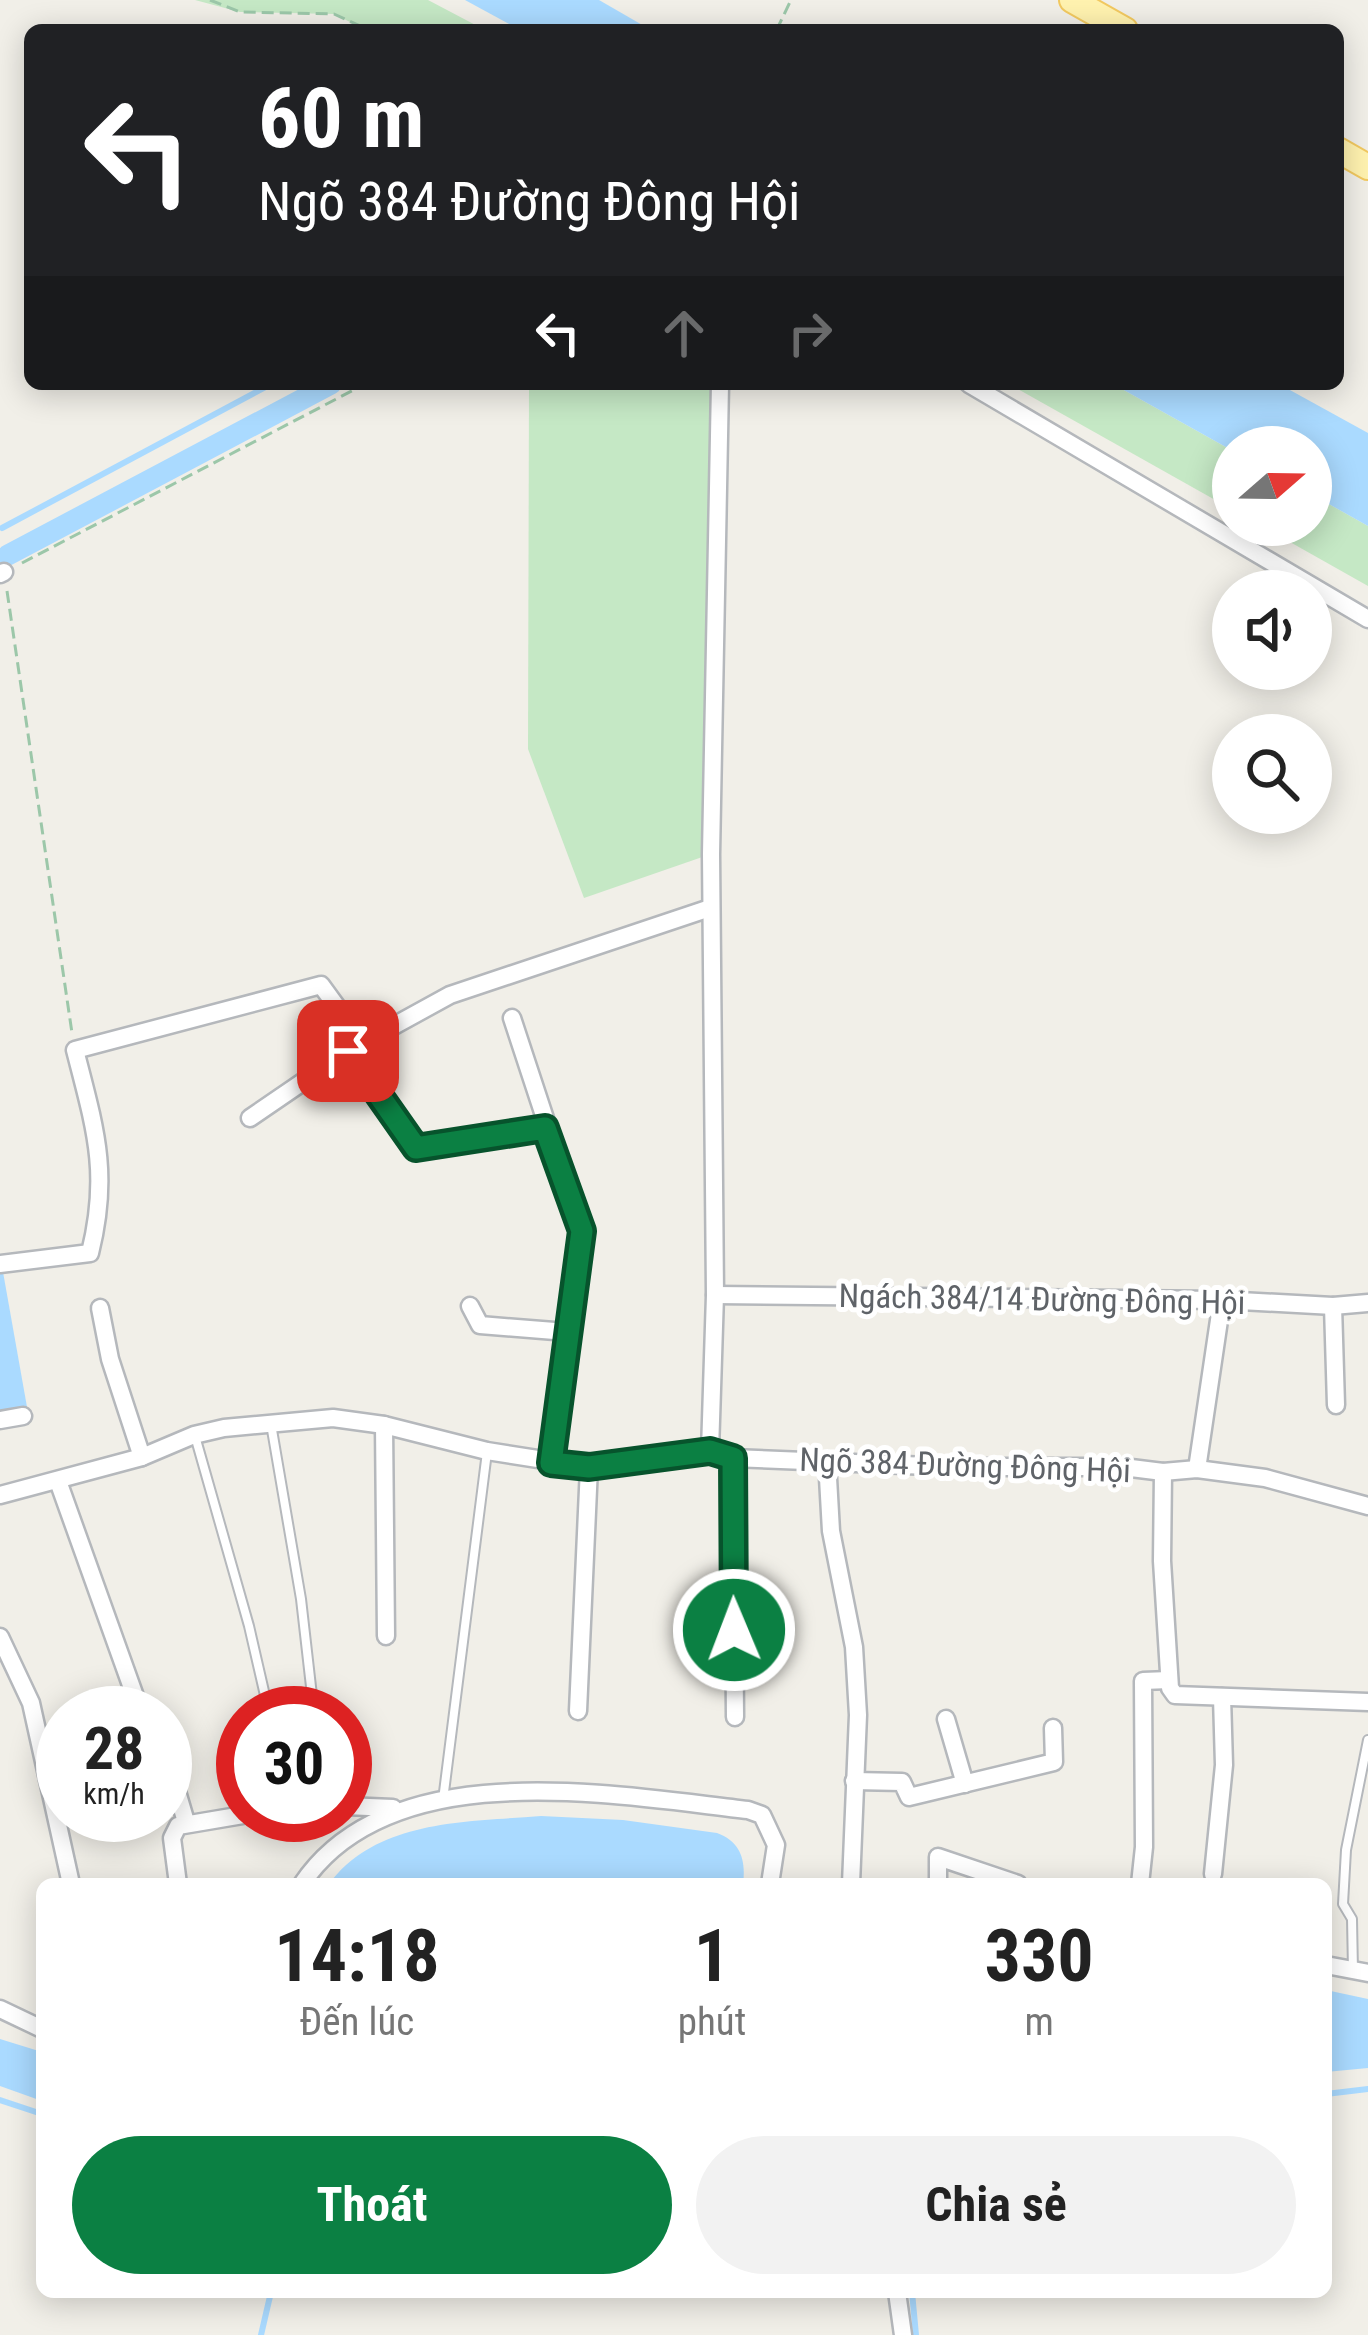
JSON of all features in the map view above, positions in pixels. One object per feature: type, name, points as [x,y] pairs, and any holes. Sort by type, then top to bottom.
[{"type":"main road","points":[[1072,0],[1114,24]]},
{"type":"street","points":[[710,1451],[716,1294],[710,908],[720,390]]},
{"type":"street","points":[[979,390],[1368,620]]},
{"type":"street","points":[[250,1118],[356,1047],[450,995],[710,908]]},
{"type":"street","points":[[0,1264],[90,1253],[103,1182],[75,1050],[321,985],[416,1148],[545,1128]]},
{"type":"street","points":[[512,1018],[582,1231],[551,1463]]},
{"type":"street","name":"Ngách 384/14 Đường Đông Hội","points":[[716,1294],[1368,1303]]},
{"type":"street","points":[[1197,1469],[1222,1300]]},
{"type":"street","points":[[470,1306],[480,1325],[567,1332]]},
{"type":"street","points":[[1333,1306],[1336,1406]]},
{"type":"street","points":[[100,1308],[110,1359],[142,1457]]},
{"type":"street","points":[[0,1420],[23,1416]]},
{"type":"street","name":"Ngõ 384 Đường Đông Hội","points":[[0,1495],[142,1457],[194,1435],[332,1418],[384,1424],[487,1451],[589,1467],[710,1451],[733,1458],[953,1467],[1197,1469],[1264,1478],[1368,1506]]},
{"type":"street","points":[[384,1424],[386,1636]]},
{"type":"street","points":[[733,1458],[735,1717]]},
{"type":"street","points":[[827,1460],[831,1532],[854,1647],[858,1714],[851,1878]]},
{"type":"street","points":[[578,1711],[589,1467]]},
{"type":"street","points":[[1163,1472],[1162,1562],[1169,1680],[1175,1695],[1368,1702]]},
{"type":"street","points":[[58,1480],[131,1686]]},
{"type":"street","points":[[0,1637],[31,1703],[70,1878]]},
{"type":"street","points":[[1141,1878],[1143,1681],[1169,1680]]},
{"type":"street","points":[[1213,1874],[1224,1765],[1222,1697]]},
{"type":"street","points":[[946,1719],[965,1784]]},
{"type":"street","points":[[854,1781],[902,1782],[909,1797],[1054,1762],[1053,1728]]},
{"type":"street","points":[[372,1807],[400,1808],[538,1790],[748,1810],[762,1814],[776,1845],[771,1878]]},
{"type":"street","points":[[306,1878],[320,1857],[346,1837],[400,1808]]},
{"type":"street","points":[[173,1842],[177,1878]]},
{"type":"street","points":[[938,1878],[938,1857],[1000,1878]]},
{"type":"street","points":[[0,2009],[36,2027]]},
{"type":"street","points":[[899,2298],[904,2335]]},
{"type":"lane","points":[[271,1422],[311,1686]]},
{"type":"lane","points":[[194,1435],[262,1686]]},
{"type":"lane","points":[[442,1802],[487,1451]]},
{"type":"lane","points":[[1360,1972],[1352,1919],[1343,1904],[1346,1850],[1368,1740]]},
{"type":"path","points":[[210,0],[240,12],[334,14],[356,24]]},
{"type":"path","points":[[75,1050],[2,573],[353,390]]},
{"type":"green space","points":[[195,0],[428,0],[474,24],[354,24],[334,14],[240,12]]},
{"type":"green space","points":[[529,390],[720,390],[711,854],[584,898],[528,749]]},
{"type":"green space","points":[[1020,390],[1124,390],[1212,439],[1212,498]]},
{"type":"green space","points":[[1332,506],[1368,526],[1368,586],[1297,546],[1332,546]]},
{"type":"water","points":[[465,0],[599,0],[641,24],[509,24]]},
{"type":"water","points":[[1124,390],[1290,390],[1368,433],[1368,526],[1332,506],[1332,426],[1212,426],[1212,439]]},
{"type":"water","points":[[0,1273],[27,1407],[0,1412]]},
{"type":"water","points":[[541,1816],[623,1820],[717,1833],[732,1841],[740,1853],[743,1878],[335,1878],[372,1847],[454,1823]]},
{"type":"water","points":[[1332,1991],[1368,1999],[1368,2068],[1332,2071]]},
{"type":"water","points":[[0,2039],[36,2050],[36,2099],[0,2086]]},
{"type":"waterway","points":[[2,528],[260,390]]},
{"type":"waterway","points":[[8,555],[320,390]]},
{"type":"waterway","points":[[1332,2093],[1368,2089]]},
{"type":"waterway","points":[[0,2100],[36,2112]]},
{"type":"waterway","points":[[261,2335],[270,2298]]},
{"type":"waterway","points":[[913,2298],[916,2335]]},
{"type":"route","points":[[348,1051],[416,1148],[545,1128],[582,1231],[551,1463],[589,1467],[710,1451],[733,1458],[734,1630]]}]
